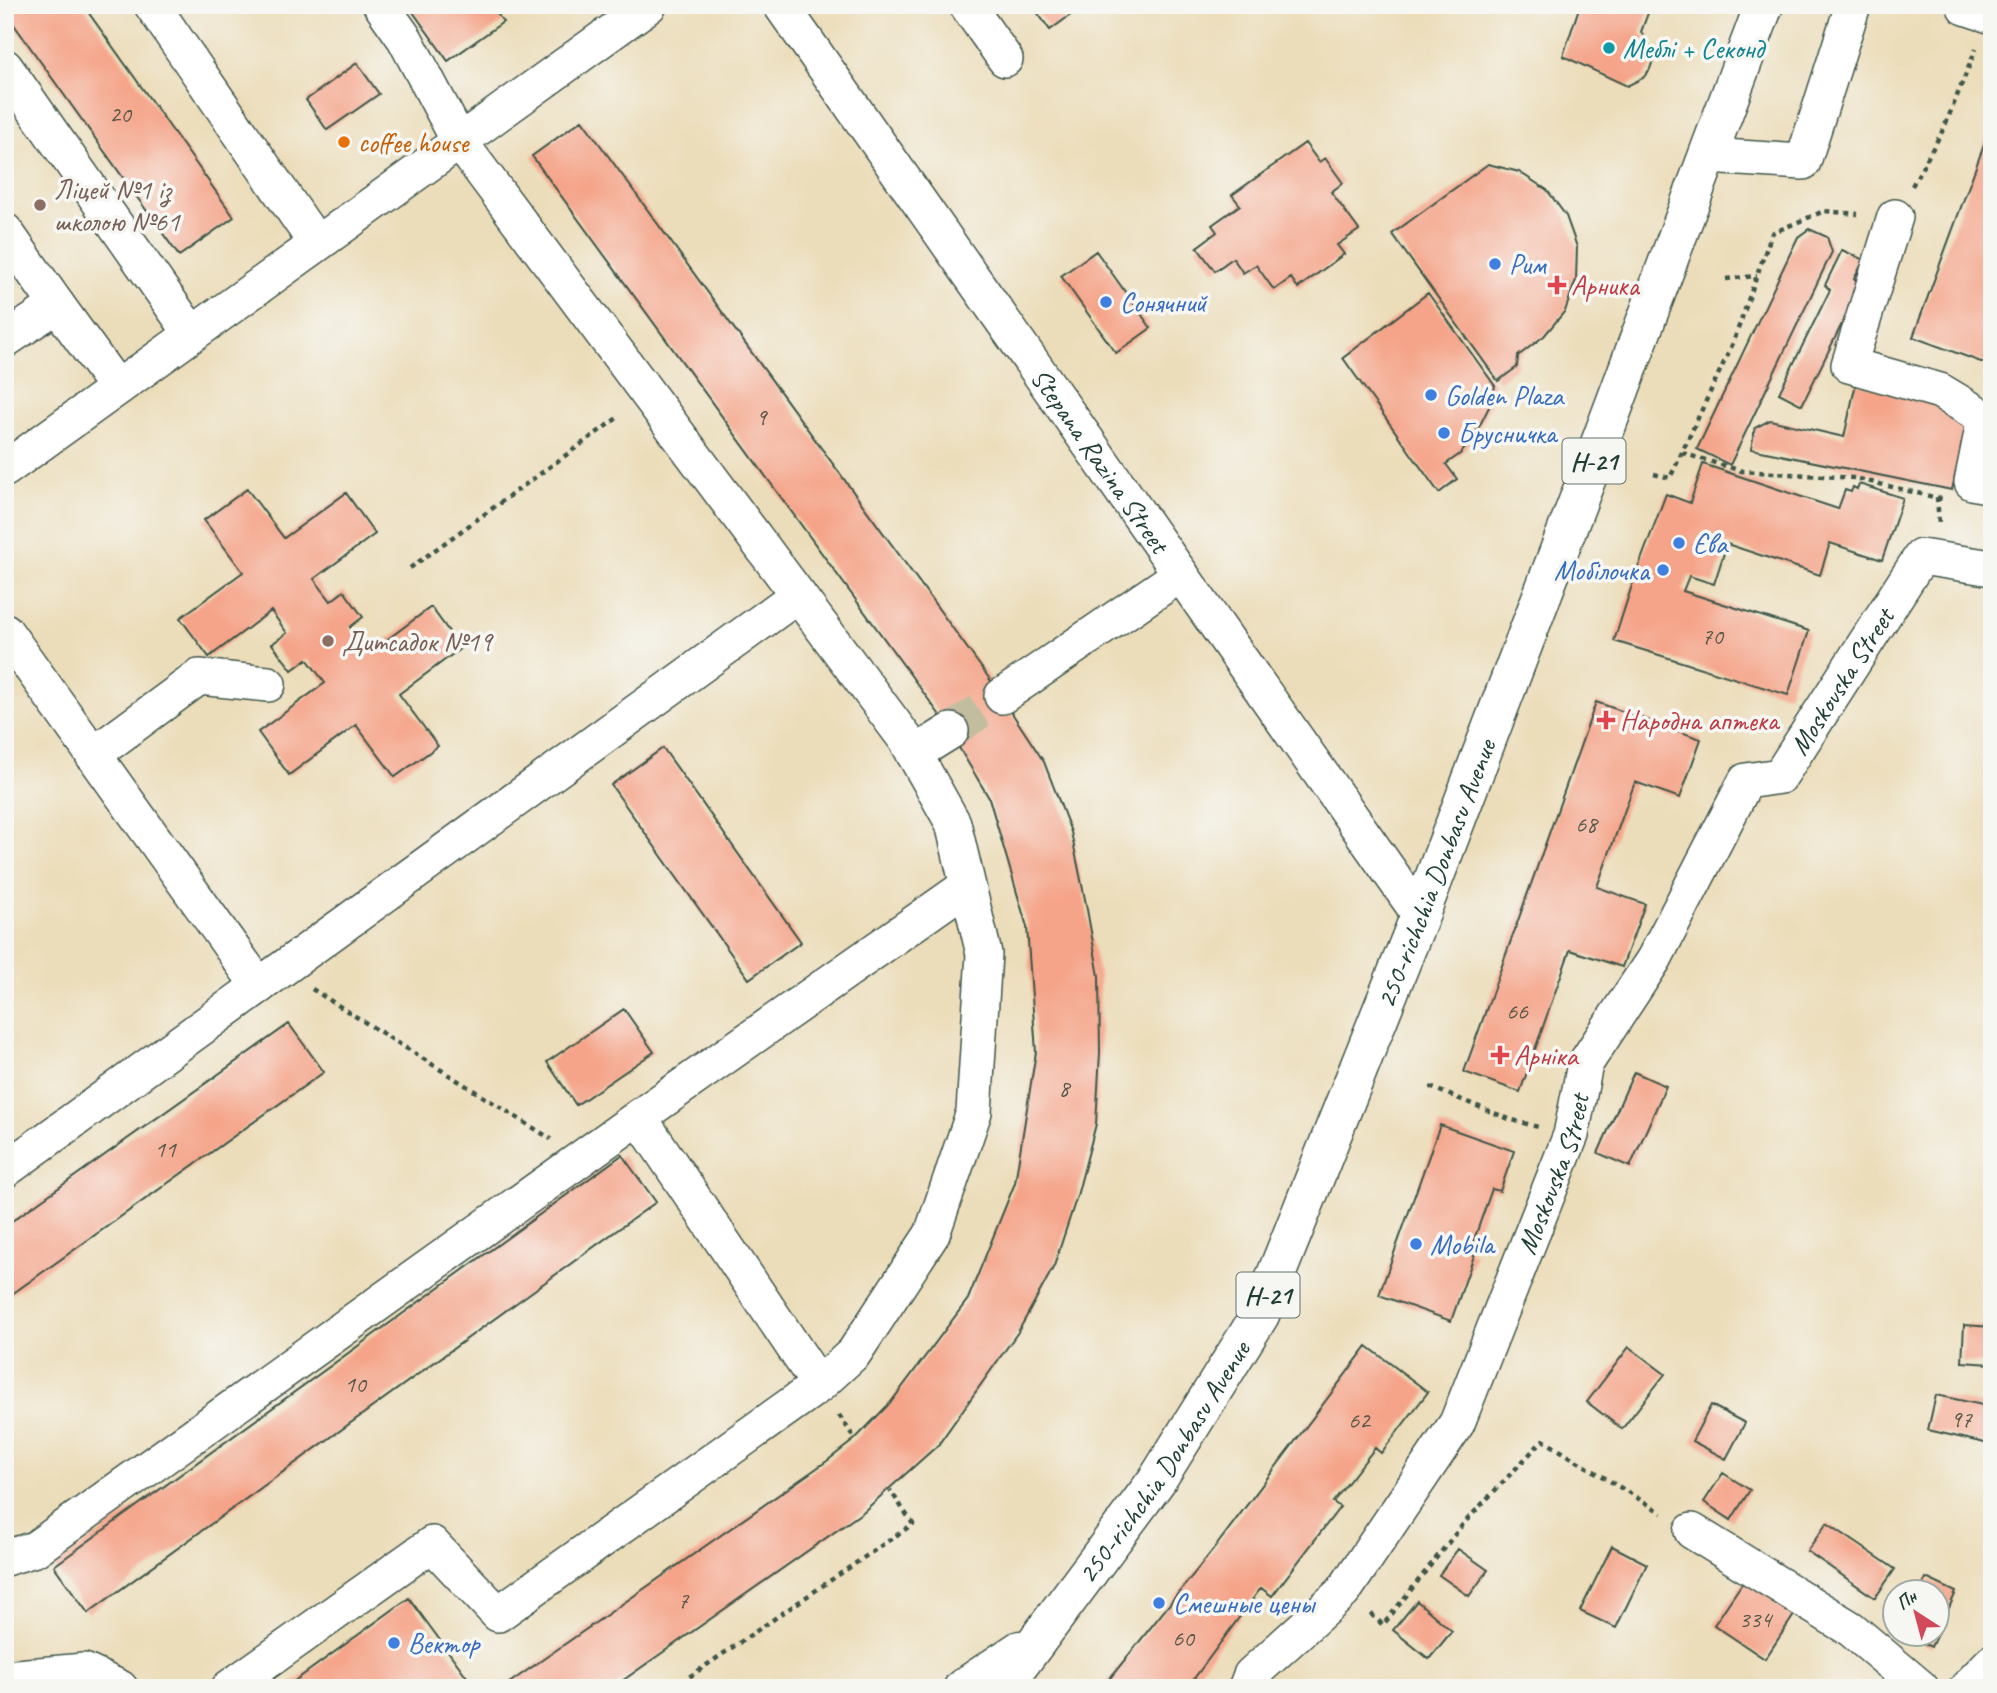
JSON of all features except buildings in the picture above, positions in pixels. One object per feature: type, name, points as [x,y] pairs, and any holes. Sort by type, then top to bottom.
[{"type":"main road","name":"250-richchia Donbasu Avenue","points":[[1002,1688],[1157,1480],[1260,1315],[1419,915],[1764,5]]},
{"type":"main road","points":[[964,1688],[1042,1636]]},
{"type":"street","points":[[152,5],[316,243]]},
{"type":"street","points":[[229,1688],[432,1544],[498,1614],[819,1385],[854,1353],[932,1234],[974,1112],[984,954],[953,823],[907,741],[459,141],[405,39],[381,5]]},
{"type":"street","points":[[5,469],[649,5]]},
{"type":"street","name":"Stepana Razina Street","points":[[781,5],[1419,915]]},
{"type":"street","points":[[967,5],[1005,59]]},
{"type":"street","points":[[1707,156],[1803,162],[1853,5]]},
{"type":"street","points":[[5,67],[192,334]]},
{"type":"street","points":[[1895,217],[1849,365],[1940,391],[1985,418],[1982,484]]},
{"type":"street","points":[[5,232],[117,388]]},
{"type":"street","points":[[5,340],[57,305]]},
{"type":"street","name":"Moskovska Street","points":[[1246,1688],[1251,1675],[1343,1592],[1457,1423],[1570,1135],[1585,1064],[1654,959],[1746,781],[1780,776],[1921,557],[1992,568]]},
{"type":"street","points":[[1002,696],[1181,574]]},
{"type":"street","points":[[5,1170],[798,595]]},
{"type":"street","points":[[5,631],[93,755],[270,978]]},
{"type":"street","points":[[93,755],[199,677],[268,684]]},
{"type":"street","points":[[915,754],[951,731]]},
{"type":"street","points":[[20,1553],[967,886]]},
{"type":"street","points":[[639,1117],[819,1385]]},
{"type":"street","points":[[1692,1531],[1851,1629],[1921,1688]]},
{"type":"street","points":[[1967,1688],[1992,1662]]},
{"type":"street","points":[[5,1678],[84,1671],[120,1688]]},
{"type":"path","points":[[1654,474],[1670,478],[1733,343],[1772,233],[1824,211],[1895,217],[1944,128],[1978,23]]},
{"type":"path","points":[[1726,279],[1757,276]]},
{"type":"path","points":[[410,568],[649,395]]},
{"type":"path","points":[[1682,453],[1742,471],[1855,478],[1949,500],[1982,484]]},
{"type":"path","points":[[270,978],[582,1158]]},
{"type":"path","points":[[1430,1087],[1509,1119]]},
{"type":"path","points":[[1343,1592],[1383,1625],[1464,1523],[1543,1440],[1692,1531]]},
{"type":"path","points":[[673,1688],[913,1524],[890,1490]]},
{"type":"tunnel","points":[[951,731],[1002,696]]},
{"type":"place","name":"Меблі + Секонд","points":[[1609,48]]},
{"type":"place","name":"coffee house","points":[[344,142]]},
{"type":"place","name":"Ліцей №1 із школою №61","points":[[40,205]]},
{"type":"place","name":"Рим","points":[[1495,264]]},
{"type":"place","name":"Арника","points":[[1557,285]]},
{"type":"place","name":"Сонячний","points":[[1106,302]]},
{"type":"place","name":"Golden Plaza","points":[[1431,395]]},
{"type":"place","name":"Брусничка","points":[[1444,433]]},
{"type":"place","name":"Єва","points":[[1679,543]]},
{"type":"place","name":"Мобілочка","points":[[1663,570]]},
{"type":"place","name":"Дитсадок №19","points":[[328,641]]},
{"type":"place","name":"Народна аптека","points":[[1606,720]]},
{"type":"place","name":"Арніка","points":[[1500,1055]]},
{"type":"place","name":"Mobila","points":[[1416,1244]]},
{"type":"place","name":"Смешные цены","points":[[1159,1603]]},
{"type":"place","name":"Вектор","points":[[394,1643]]}]
